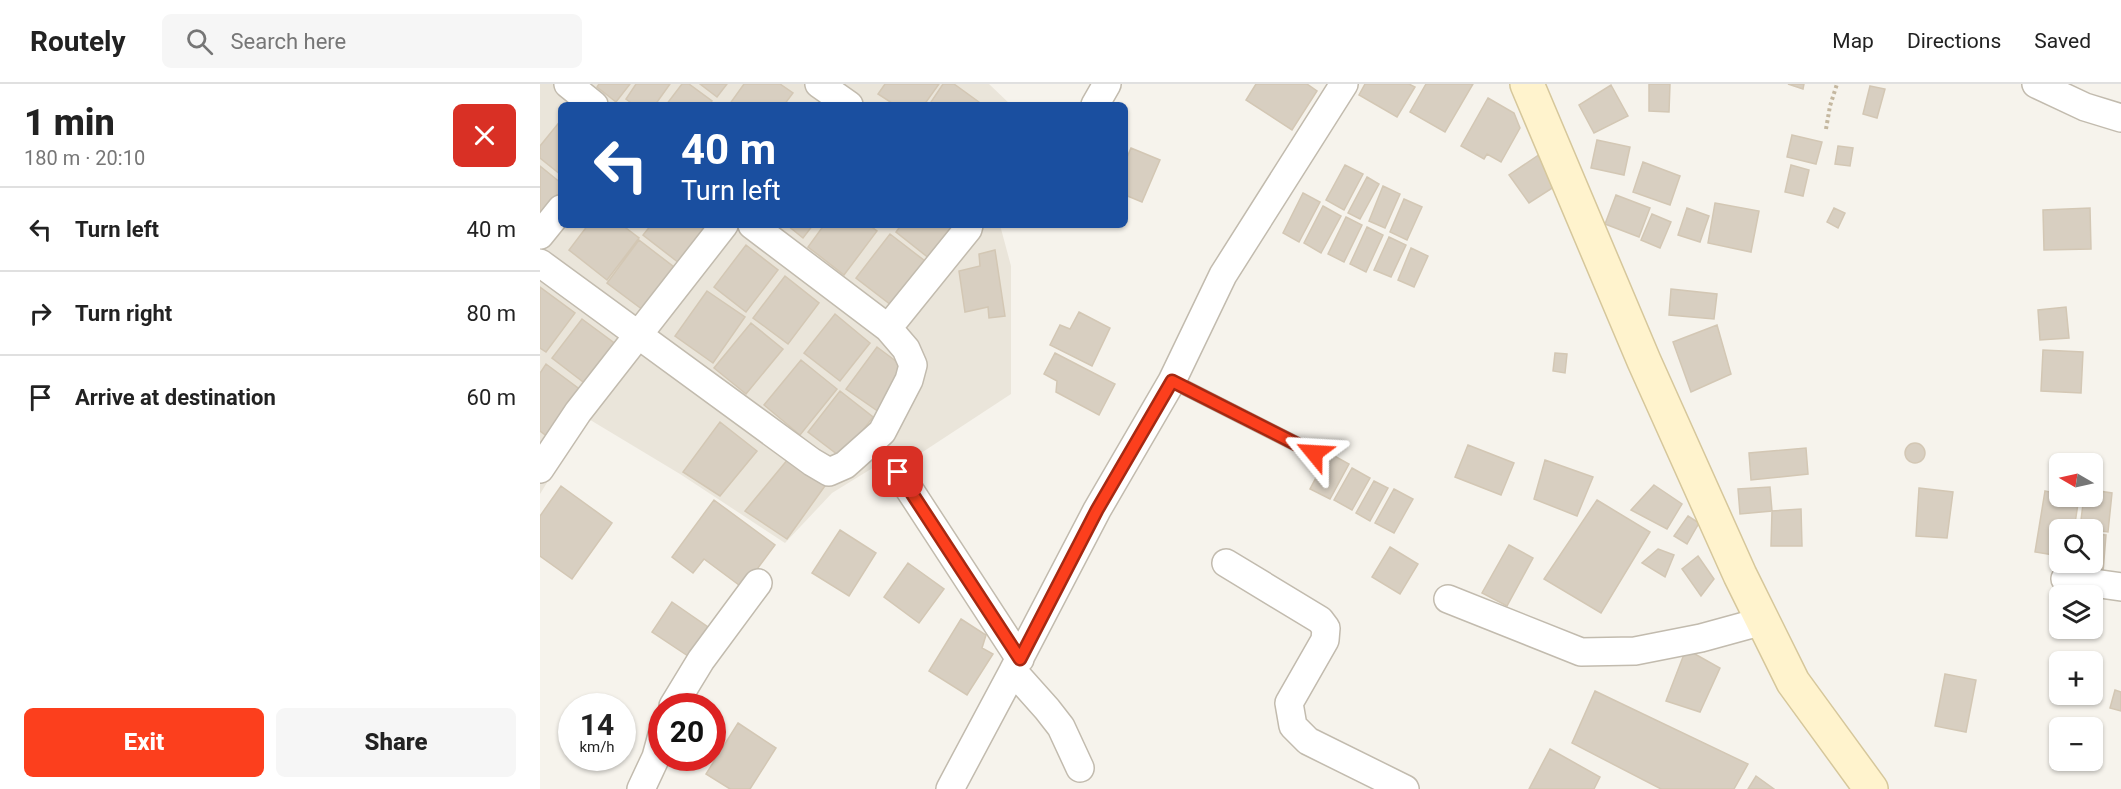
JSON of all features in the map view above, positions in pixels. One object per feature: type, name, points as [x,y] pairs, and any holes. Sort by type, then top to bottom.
[{"type":"main road","points":[[1527,84],[1644,361],[1763,621],[1793,682],[1871,789]]},
{"type":"street","points":[[568,84],[590,102]]},
{"type":"street","points":[[1097,102],[1107,84]]},
{"type":"street","points":[[950,789],[1097,510],[1172,381],[1223,275],[1344,84]]},
{"type":"street","points":[[2036,84],[2085,107],[2121,118]]},
{"type":"street","points":[[816,91],[851,97]]},
{"type":"street","points":[[540,235],[558,213]]},
{"type":"street","points":[[543,457],[722,228]]},
{"type":"street","points":[[540,263],[828,472],[845,465],[882,432],[909,380],[913,365],[906,349],[888,328],[756,228]]},
{"type":"street","points":[[888,328],[968,228]]},
{"type":"street","points":[[898,472],[1016,665],[1061,727],[1080,768]]},
{"type":"street","points":[[1226,562],[1320,620],[1326,628],[1325,640],[1289,703],[1293,726],[1308,741],[1405,789]]},
{"type":"street","points":[[2065,579],[2121,586]]},
{"type":"street","points":[[681,693],[701,660],[758,583]]},
{"type":"street","points":[[1448,599],[1581,652],[1635,651],[1701,638],[1763,621]]},
{"type":"street","points":[[640,789],[649,771]]},
{"type":"lane","points":[[1172,381],[1314,453]]},
{"type":"path","points":[[1826,129],[1837,84]]},
{"type":"shaded area","points":[[540,84],[989,84],[1008,102],[558,102],[558,228],[1001,228],[1011,266],[1011,394],[915,457],[884,461],[832,493],[785,543],[680,474],[587,418],[540,494]]},
{"type":"building","points":[[599,84],[630,84],[616,102],[597,87]]},
{"type":"building","points":[[636,84],[670,84],[657,102],[630,102],[626,99]]},
{"type":"building","points":[[682,84],[689,84],[712,101],[711,102],[668,102]]},
{"type":"building","points":[[700,84],[727,84],[717,97]]},
{"type":"building","points":[[744,84],[780,84],[793,93],[786,102],[731,102]]},
{"type":"building","points":[[885,84],[939,84],[926,102],[890,102],[878,94]]},
{"type":"building","points":[[943,84],[954,84],[979,102],[931,102]]},
{"type":"building","points":[[1256,84],[1307,84],[1317,91],[1292,130],[1246,100]]},
{"type":"building","points":[[1365,84],[1409,84],[1415,87],[1397,117],[1359,95]]},
{"type":"building","points":[[1426,84],[1473,84],[1445,132],[1410,112]]},
{"type":"building","points":[[1649,84],[1670,84],[1669,112],[1649,111]]},
{"type":"building","points":[[1788,84],[1804,84],[1803,89]]},
{"type":"building","points":[[1611,85],[1628,116],[1594,133],[1579,105]]},
{"type":"building","points":[[1870,86],[1885,89],[1877,118],[1863,114]]},
{"type":"building","points":[[1488,98],[1514,113],[1520,128],[1501,162],[1487,154],[1484,159],[1461,146]]},
{"type":"building","points":[[558,124],[558,173],[540,158],[540,146]]},
{"type":"building","points":[[1792,135],[1822,142],[1816,164],[1787,157]]},
{"type":"building","points":[[1597,140],[1630,147],[1624,175],[1591,168]]},
{"type":"building","points":[[1838,146],[1853,148],[1850,166],[1835,164]]},
{"type":"building","points":[[1131,148],[1160,160],[1142,202],[1128,196],[1128,155]]},
{"type":"building","points":[[1546,150],[1557,167],[1547,174],[1554,187],[1529,203],[1509,175]]},
{"type":"building","points":[[1643,162],[1680,176],[1670,205],[1633,192]]},
{"type":"building","points":[[1345,165],[1363,174],[1344,210],[1326,200]]},
{"type":"building","points":[[1791,165],[1809,170],[1803,196],[1785,192]]},
{"type":"building","points":[[540,166],[558,181],[558,195],[540,217]]},
{"type":"building","points":[[1367,177],[1379,184],[1360,219],[1348,213]]},
{"type":"building","points":[[1383,186],[1400,194],[1385,228],[1369,221]]},
{"type":"building","points":[[1303,193],[1320,202],[1299,242],[1283,233]]},
{"type":"building","points":[[1616,195],[1650,208],[1639,237],[1605,224]]},
{"type":"building","points":[[1404,199],[1422,207],[1407,240],[1390,232]]},
{"type":"building","points":[[1715,203],[1759,211],[1751,252],[1708,243]]},
{"type":"building","points":[[1323,206],[1341,216],[1321,253],[1304,243]]},
{"type":"building","points":[[1687,208],[1709,216],[1700,242],[1678,235]]},
{"type":"building","points":[[1834,208],[1845,213],[1838,228],[1827,222]]},
{"type":"building","points":[[2090,208],[2091,249],[2044,250],[2043,210]]},
{"type":"building","points":[[1652,214],[1671,222],[1660,248],[1641,240]]},
{"type":"building","points":[[1346,217],[1362,225],[1344,262],[1328,254]]},
{"type":"building","points":[[1367,227],[1383,235],[1366,272],[1350,264]]},
{"type":"building","points":[[586,228],[626,228],[639,238],[607,280],[569,250]]},
{"type":"building","points":[[649,228],[706,228],[679,263],[643,235]]},
{"type":"building","points":[[791,228],[811,228],[803,238]]},
{"type":"building","points":[[822,228],[873,228],[877,231],[844,275],[808,247]]},
{"type":"building","points":[[899,228],[955,228],[930,259],[896,232]]},
{"type":"building","points":[[890,234],[925,261],[891,305],[856,278]]},
{"type":"building","points":[[1389,237],[1406,245],[1391,277],[1374,270]]},
{"type":"building","points":[[639,240],[674,267],[643,310],[607,283]]},
{"type":"building","points":[[746,245],[778,270],[746,312],[714,287]]},
{"type":"building","points":[[1411,248],[1428,256],[1414,287],[1398,280]]},
{"type":"building","points":[[995,250],[1005,316],[989,318],[988,307],[965,312],[959,271],[980,266],[979,254]]},
{"type":"building","points":[[785,276],[819,303],[788,344],[753,318]]},
{"type":"building","points":[[540,287],[575,313],[546,352],[540,348]]},
{"type":"building","points":[[1671,289],[1717,294],[1714,319],[1669,315]]},
{"type":"building","points":[[707,291],[745,317],[713,363],[675,336]]},
{"type":"building","points":[[2066,307],[2069,338],[2040,340],[2038,310]]},
{"type":"building","points":[[1079,312],[1110,328],[1092,366],[1050,345],[1060,325],[1070,329]]},
{"type":"building","points":[[835,314],[870,343],[840,381],[804,353]]},
{"type":"building","points":[[582,319],[617,345],[587,385],[552,358]]},
{"type":"building","points":[[751,323],[783,349],[746,394],[714,368]]},
{"type":"building","points":[[1717,325],[1731,374],[1691,392],[1673,342]]},
{"type":"building","points":[[877,347],[909,371],[879,412],[846,389]]},
{"type":"building","points":[[2043,350],[2083,352],[2081,393],[2041,391]]},
{"type":"building","points":[[1055,353],[1115,384],[1099,415],[1056,392],[1057,381],[1044,374]]},
{"type":"building","points":[[1555,353],[1567,354],[1565,373],[1553,371]]},
{"type":"building","points":[[801,360],[837,389],[800,435],[764,405]]},
{"type":"building","points":[[546,364],[582,391],[548,437],[540,431],[540,373]]},
{"type":"building","points":[[840,391],[873,417],[842,458],[808,432]]},
{"type":"building","points":[[720,422],[757,451],[720,496],[683,472]]},
{"type":"building","points":[[1915,443],[1922,446],[1925,453],[1922,460],[1915,463],[1908,460],[1905,453],[1908,446]]},
{"type":"building","points":[[1468,445],[1514,463],[1501,495],[1455,477]]},
{"type":"building","points":[[1806,448],[1808,474],[1751,480],[1749,453]]},
{"type":"building","points":[[793,453],[827,483],[787,539],[745,511]]},
{"type":"building","points":[[1329,453],[1349,464],[1330,499],[1310,489]]},
{"type":"building","points":[[1545,460],[1593,477],[1577,516],[1534,499]]},
{"type":"building","points":[[1352,468],[1370,478],[1352,510],[1334,500]]},
{"type":"building","points":[[1374,481],[1388,488],[1370,521],[1356,513]]},
{"type":"building","points":[[1654,485],[1682,504],[1667,529],[1631,510]]},
{"type":"building","points":[[561,486],[612,523],[572,579],[540,556],[540,516]]},
{"type":"building","points":[[1770,487],[1772,511],[1740,514],[1738,489]]},
{"type":"building","points":[[1919,488],[1953,492],[1947,538],[1916,536]]},
{"type":"building","points":[[1394,489],[1413,499],[1394,533],[1375,523]]},
{"type":"building","points":[[2045,491],[2049,492],[2049,507],[2077,507],[2076,519],[2049,519],[2049,554],[2035,552]]},
{"type":"building","points":[[2103,492],[2112,493],[2108,532],[2103,531],[2103,519],[2081,519],[2083,507],[2103,507]]},
{"type":"building","points":[[714,500],[775,545],[743,588],[704,559],[693,573],[672,557]]},
{"type":"building","points":[[1597,500],[1650,532],[1601,613],[1544,579]]},
{"type":"building","points":[[1801,509],[1802,546],[1771,546],[1772,511]]},
{"type":"building","points":[[1688,516],[1699,523],[1687,544],[1674,536]]},
{"type":"building","points":[[840,530],[876,553],[849,596],[812,573]]},
{"type":"building","points":[[2103,535],[2106,535],[2103,572]]},
{"type":"building","points":[[1509,545],[1533,558],[1507,606],[1482,593]]},
{"type":"building","points":[[1390,547],[1418,564],[1400,594],[1372,577]]},
{"type":"building","points":[[1658,549],[1674,555],[1665,577],[1642,563]]},
{"type":"building","points":[[1698,556],[1714,579],[1701,596],[1682,569]]},
{"type":"building","points":[[908,563],[944,589],[919,623],[884,597]]},
{"type":"building","points":[[672,602],[708,627],[688,656],[652,632]]},
{"type":"building","points":[[961,619],[986,635],[982,648],[993,654],[967,695],[929,671]]},
{"type":"building","points":[[1686,649],[1720,668],[1700,712],[1666,701]]},
{"type":"building","points":[[1945,674],[1976,680],[1966,732],[1935,726]]},
{"type":"building","points":[[2115,690],[2121,692],[2121,711],[2110,708]]},
{"type":"building","points":[[1595,691],[1748,764],[1734,789],[1661,789],[1572,743]]},
{"type":"building","points":[[738,723],[776,748],[750,789],[730,789],[706,774],[708,771],[726,771],[726,742]]},
{"type":"building","points":[[1550,749],[1600,777],[1594,789],[1529,789]]},
{"type":"building","points":[[1756,776],[1774,789],[1748,789]]},
{"type":"route","points":[[898,472],[1020,659],[1097,510],[1172,381],[1314,453]]}]
